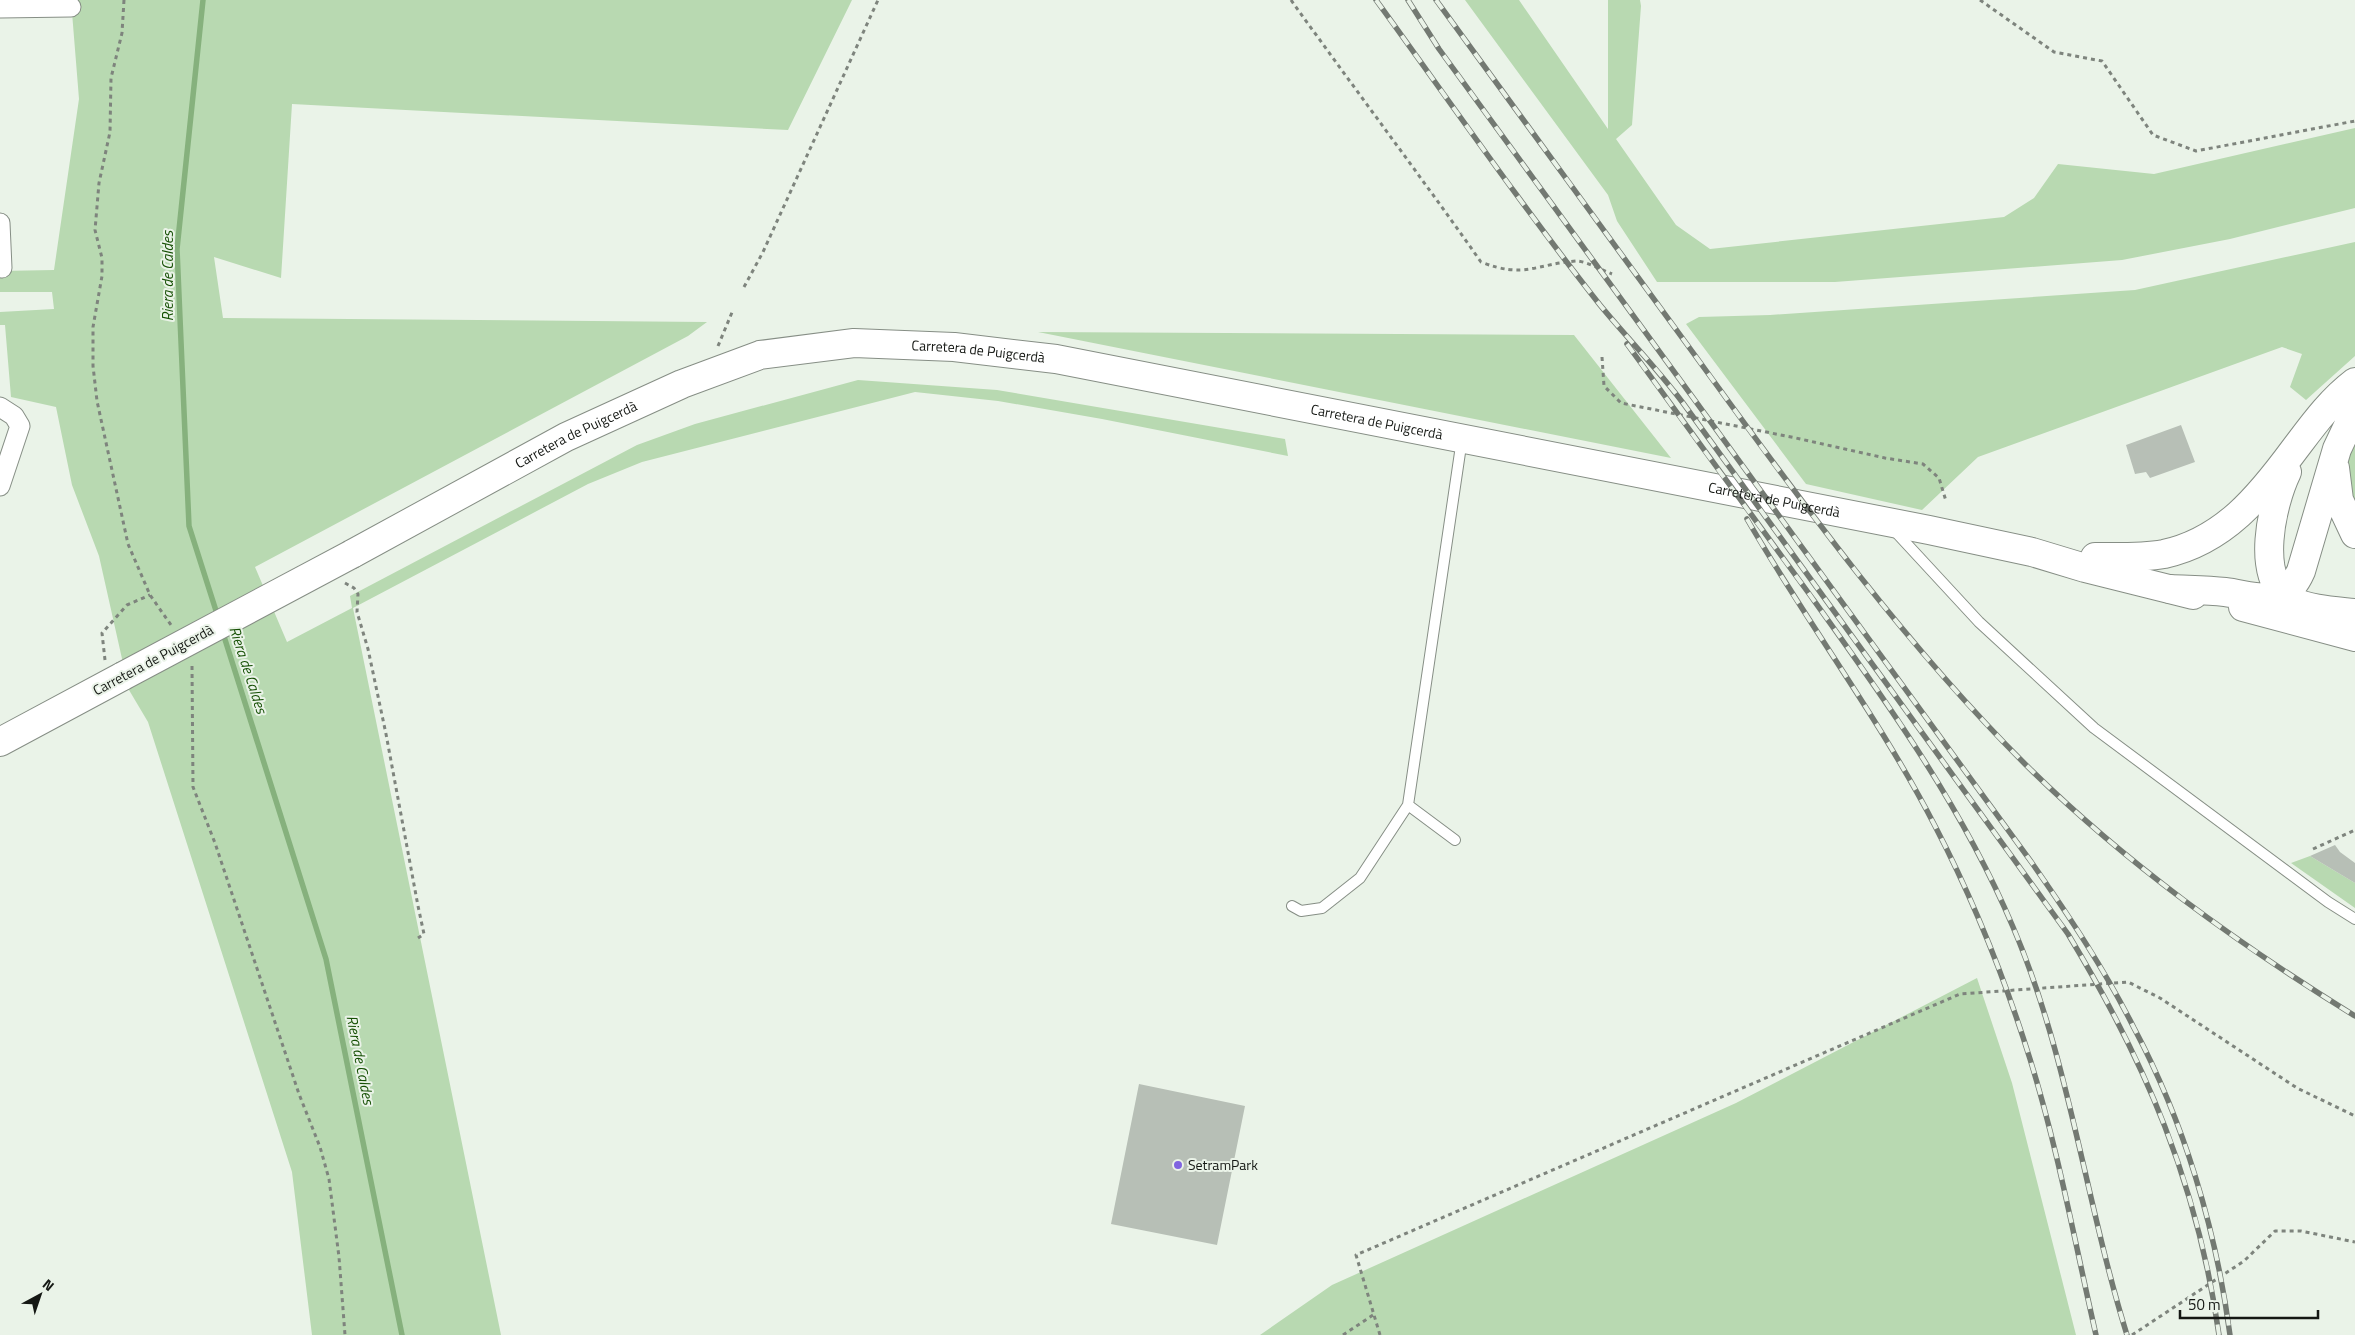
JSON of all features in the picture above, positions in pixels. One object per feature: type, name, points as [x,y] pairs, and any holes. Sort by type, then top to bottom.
[{"type":"main road","name":"Carretera de Puigcerdà","points":[[0,742],[566,437],[682,384],[760,356],[854,343],[954,347],[1056,360],[1462,438],[2032,552]]},
{"type":"main road","points":[[2032,552],[2096,557],[2134,557],[2163,554],[2188,547],[2205,539],[2220,530],[2252,504],[2332,402],[2355,382]]},
{"type":"main road","points":[[2170,589],[2224,592],[2262,599],[2274,598],[2293,585],[2301,571],[2337,449],[2355,411]]},
{"type":"main road","points":[[2302,439],[2283,480],[2275,506],[2272,522],[2270,568],[2273,580],[2282,593],[2300,604],[2355,613]]},
{"type":"main road","points":[[2337,449],[2334,470],[2337,492],[2346,518],[2355,534]]},
{"type":"main road","points":[[2032,552],[2085,568],[2355,637]]},
{"type":"main road","points":[[2096,557],[2282,593],[2355,604]]},
{"type":"main road","points":[[2224,602],[2281,613],[2355,621]]},
{"type":"street","points":[[0,8],[71,7]]},
{"type":"street","points":[[0,223],[2,268]]},
{"type":"street","points":[[0,486],[20,426],[7,412]]},
{"type":"lane","points":[[1292,906],[1301,911],[1322,908],[1360,878],[1408,806],[1462,438]]},
{"type":"lane","points":[[1887,522],[1979,622],[2094,728],[2328,902],[2355,919]]},
{"type":"lane","points":[[1408,806],[1454,840]]},
{"type":"path","points":[[124,0],[122,33],[111,78],[110,132],[99,183],[96,230],[102,258],[102,276],[93,327],[94,366],[97,401],[118,494],[119,512],[128,544],[150,595],[177,633]]},
{"type":"path","points":[[744,287],[763,252],[878,0]]},
{"type":"path","points":[[1291,0],[1341,70],[1407,156],[1481,262],[1501,270],[1532,270],[1577,261],[1612,274]]},
{"type":"path","points":[[1980,0],[2054,52],[2102,61],[2153,135],[2196,151],[2355,120]]},
{"type":"path","points":[[716,371],[719,341],[733,310]]},
{"type":"path","points":[[1602,357],[1604,386],[1621,403],[1885,458],[1923,464],[1939,478],[1946,501]]},
{"type":"path","points":[[342,559],[342,580],[354,588],[358,594],[357,612],[368,649],[386,734],[424,929],[424,934],[418,938]]},
{"type":"path","points":[[102,633],[127,604],[150,595]]},
{"type":"path","points":[[194,662],[191,667],[193,787],[215,843],[296,1084],[320,1147],[329,1179],[339,1257],[345,1335]]},
{"type":"path","points":[[2313,849],[2355,830]]},
{"type":"path","points":[[1380,1335],[1356,1255],[1960,994],[2128,982],[2160,998],[2297,1088],[2355,1116]]},
{"type":"path","points":[[2132,1335],[2244,1261],[2275,1231],[2301,1231],[2355,1242]]},
{"type":"path","points":[[1343,1335],[1373,1316]]},
{"type":"green space","points":[[71,0],[852,0],[788,130],[292,104],[281,278],[214,257],[223,318],[707,322],[688,336],[255,567],[287,642],[352,608],[350,596],[637,445],[695,424],[858,380],[997,390],[1285,439],[1288,456],[1102,419],[998,401],[915,392],[642,462],[588,484],[353,608],[501,1335],[312,1335],[292,1172],[148,722],[129,690],[99,556],[72,485],[56,407],[11,397],[5,325],[0,325],[0,312],[54,309],[52,292],[0,292],[0,271],[54,270],[79,99]]},
{"type":"green space","points":[[1465,0],[1519,0],[1608,129],[1608,0],[1640,0],[1632,125],[1616,139],[1676,225],[1710,249],[2004,217],[2034,198],[2058,164],[2154,174],[2355,128],[2355,208],[2230,239],[2122,260],[1835,282],[1657,282],[1617,221],[1608,195]]},
{"type":"green space","points":[[2355,242],[2355,356],[2306,400],[2290,387],[2302,354],[2282,347],[1978,457],[1922,510],[1806,484],[1686,324],[1699,317],[1770,315],[2135,290]]},
{"type":"green space","points":[[1038,332],[1574,335],[1671,458]]},
{"type":"green space","points":[[2355,425],[2355,511],[2345,471]]},
{"type":"green space","points":[[2310,856],[2355,883],[2355,908],[2291,863]]},
{"type":"green space","points":[[1977,978],[2012,1083],[2076,1335],[1260,1335],[1332,1285],[1736,1103]]},
{"type":"building","points":[[2181,425],[2195,462],[2150,478],[2146,472],[2135,474],[2126,445]]},
{"type":"building","points":[[2335,845],[2340,852],[2355,863],[2355,883],[2310,856]]},
{"type":"building","name":"SetramPark","points":[[1139,1084],[1245,1106],[1217,1245],[1111,1224]]},
{"type":"waterway","name":"Riera de Caldes","points":[[203,0],[177,249],[189,526],[218,617]]},
{"type":"waterway","name":"Riera de Caldes","points":[[222,630],[326,959],[402,1335]]},
{"type":"railway","points":[[1376,0],[1571,268],[1683,403],[2068,934],[2122,1030],[2145,1078],[2165,1127],[2183,1176],[2198,1227],[2210,1280],[2219,1335]]},
{"type":"railway","points":[[1408,0],[1439,49],[2032,863],[2099,964],[2123,1006],[2152,1064],[2183,1138],[2207,1216],[2224,1295],[2230,1335]]},
{"type":"railway","points":[[1436,0],[1747,427],[1860,576],[1940,673],[2025,764],[2063,800],[2142,868],[2268,960],[2355,1016]]},
{"type":"railway","points":[[1627,344],[1867,675],[1921,755],[1993,882],[2013,927],[2049,1027],[2063,1078],[2099,1233],[2127,1335]]},
{"type":"railway","points":[[1747,519],[1914,786],[1976,912],[2010,999],[2040,1093],[2058,1162],[2096,1335]]},
{"type":"place","name":"SetramPark","points":[[1178,1165]]}]
